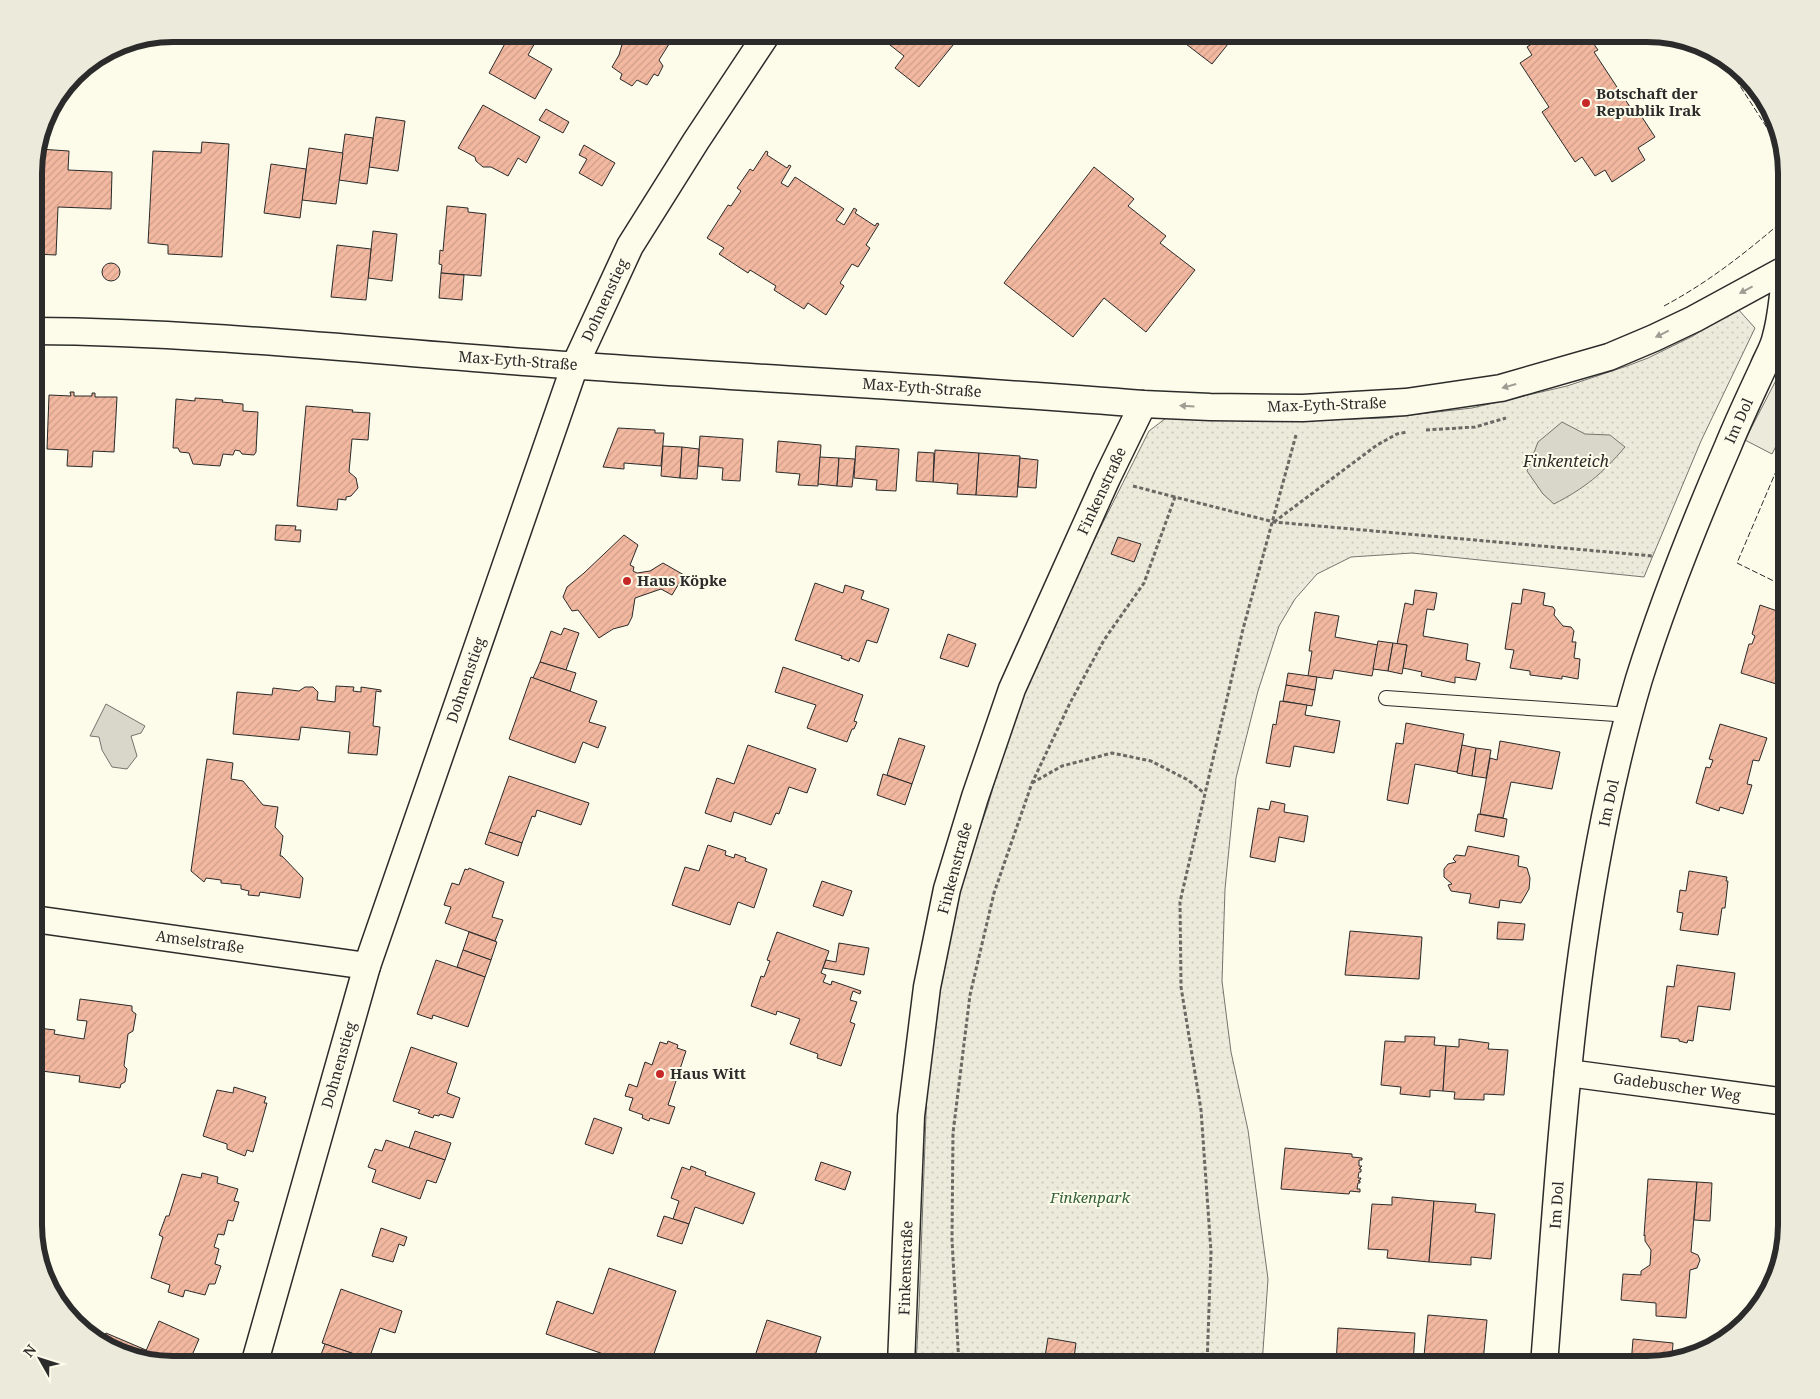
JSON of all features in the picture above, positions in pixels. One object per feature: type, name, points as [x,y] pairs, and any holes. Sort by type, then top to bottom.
[{"type":"street","name":"Dohnenstieg","points":[[257,1356],[367,966],[575,365],[630,246],[761,43]]},
{"type":"street","name":"Max-Eyth-Straße","points":[[43,331],[110,332],[244,339],[575,365],[1143,404],[1303,408],[1406,402],[1501,388],[1609,357],[1694,319],[1778,273]]},
{"type":"street","name":"Im Dol","points":[[1545,1356],[1568,1072],[1587,914],[1609,803],[1630,715],[1659,618],[1681,558],[1728,445],[1776,338],[1778,324]]},
{"type":"street","name":"Finkenstraße","points":[[902,1356],[911,1116],[927,987],[947,888],[1012,688],[1143,404]]},
{"type":"street","name":"Amselstraße","points":[[43,920],[367,966]]},
{"type":"street","name":"Gadebuscher Weg","points":[[1568,1072],[1778,1101]]},
{"type":"lane","points":[[1386,698],[1630,715]]},
{"type":"path","points":[[1206,1356],[1211,1252],[1201,1110],[1181,987],[1180,902],[1243,629],[1274,522],[1303,408]]},
{"type":"path","points":[[1128,484],[1274,522],[1658,556]]},
{"type":"path","points":[[958,1356],[952,1240],[953,1133],[970,995],[994,893],[1032,783],[1070,703],[1100,648],[1144,583],[1175,497]]},
{"type":"path","points":[[1032,783],[1062,766],[1112,753],[1151,761],[1188,780],[1204,793]]},
{"type":"green space","name":"Finkenpark","points":[[1737,308],[1755,328],[1701,441],[1644,577],[1412,553],[1351,557],[1317,574],[1295,599],[1279,626],[1258,691],[1236,778],[1225,889],[1222,981],[1231,1052],[1248,1130],[1268,1279],[1263,1356],[916,1356],[928,1060],[937,982],[958,890],[988,805],[1010,728],[1057,614],[1149,431],[1170,415],[1296,421],[1384,418],[1472,408],[1567,386],[1648,358],[1693,336]]},
{"type":"green space","points":[[1778,376],[1778,442],[1772,454],[1745,440]]},
{"type":"water","name":"Finkenteich","points":[[1562,422],[1585,434],[1610,435],[1625,447],[1592,480],[1554,504],[1543,494],[1527,471],[1538,442]]},
{"type":"water","points":[[106,704],[145,726],[141,733],[131,736],[137,756],[127,769],[112,767],[102,750],[99,737],[90,736]]},
{"type":"building","points":[[955,42],[919,87],[895,68],[904,56],[887,43]]},
{"type":"building","points":[[1184,42],[1229,42],[1212,64]]},
{"type":"building","points":[[1534,42],[1593,42],[1598,50],[1594,52],[1634,113],[1638,111],[1655,137],[1638,148],[1645,160],[1612,182],[1605,170],[1595,176],[1582,157],[1575,162],[1542,112],[1549,107],[1520,63],[1532,55],[1527,47]]},
{"type":"building","points":[[505,43],[535,43],[528,55],[552,69],[535,99],[489,73]]},
{"type":"building","points":[[623,43],[670,43],[659,60],[663,66],[658,76],[654,74],[647,85],[637,80],[632,86],[620,79],[622,74],[612,67],[619,55]]},
{"type":"building","points":[[483,105],[540,137],[526,163],[518,158],[508,176],[491,167],[483,167],[476,161],[475,157],[458,148]]},
{"type":"building","points":[[546,109],[569,122],[563,133],[539,120]]},
{"type":"building","points":[[376,117],[405,121],[398,171],[369,167]]},
{"type":"building","points":[[345,134],[373,138],[367,184],[339,180]]},
{"type":"building","points":[[202,142],[229,144],[222,257],[168,254],[168,245],[148,243],[153,151],[201,153]]},
{"type":"building","points":[[584,145],[615,163],[602,186],[579,173],[587,159],[579,155]]},
{"type":"building","points":[[309,148],[343,153],[336,204],[302,200]]},
{"type":"building","points":[[45,149],[69,151],[68,170],[112,172],[111,209],[58,207],[56,255],[43,254],[43,165]]},
{"type":"building","points":[[766,151],[768,152],[767,155],[787,168],[789,165],[791,166],[781,183],[788,187],[795,177],[844,209],[836,220],[844,225],[854,208],[857,210],[855,213],[875,226],[877,223],[879,224],[866,245],[870,248],[858,267],[852,264],[840,283],[844,286],[826,315],[808,303],[804,309],[774,290],[776,286],[750,270],[748,273],[719,254],[724,248],[707,238],[728,205],[731,206],[741,191],[737,188],[750,169],[753,171]]},
{"type":"building","points":[[271,164],[306,169],[300,218],[264,213]]},
{"type":"building","points":[[1094,167],[1134,199],[1128,206],[1166,236],[1160,243],[1195,270],[1146,332],[1104,298],[1073,337],[1004,283]]},
{"type":"building","points":[[447,206],[468,208],[468,212],[486,214],[481,276],[441,273],[442,265],[439,264],[440,250],[443,251]]},
{"type":"building","points":[[373,231],[397,234],[392,281],[368,278]]},
{"type":"building","points":[[337,245],[371,249],[366,300],[331,297]]},
{"type":"building","points":[[111,263],[117,266],[120,272],[117,278],[111,281],[105,278],[102,272],[105,266]]},
{"type":"building","points":[[441,273],[464,275],[462,300],[439,298]]},
{"type":"building","points":[[70,392],[74,392],[74,396],[92,396],[92,393],[95,393],[95,397],[117,397],[114,452],[93,451],[92,467],[67,466],[68,450],[47,449],[49,395],[71,396]]},
{"type":"building","points":[[195,398],[243,404],[243,411],[258,412],[256,452],[254,455],[242,454],[240,451],[235,450],[233,455],[223,454],[220,466],[193,464],[189,453],[180,452],[178,448],[173,448],[176,399],[195,401]]},
{"type":"building","points":[[306,406],[370,413],[368,440],[352,439],[349,472],[356,478],[358,488],[351,496],[346,497],[346,500],[338,499],[337,510],[297,506]]},
{"type":"building","points":[[618,428],[655,430],[655,433],[664,433],[661,466],[624,463],[624,469],[603,467]]},
{"type":"building","points":[[700,436],[743,439],[740,481],[722,480],[723,468],[698,466]]},
{"type":"building","points":[[778,441],[821,445],[818,486],[798,485],[800,474],[776,472]]},
{"type":"building","points":[[663,446],[682,447],[680,478],[661,476]]},
{"type":"building","points":[[856,446],[899,449],[896,491],[876,490],[877,480],[854,478]]},
{"type":"building","points":[[682,447],[699,449],[697,479],[680,478]]},
{"type":"building","points":[[935,450],[979,453],[976,495],[957,494],[958,484],[933,482]]},
{"type":"building","points":[[918,452],[934,453],[933,482],[916,481]]},
{"type":"building","points":[[979,453],[1020,456],[1017,497],[976,495]]},
{"type":"building","points":[[820,457],[839,458],[837,486],[818,484]]},
{"type":"building","points":[[839,458],[855,459],[852,487],[837,486]]},
{"type":"building","points":[[1020,458],[1038,460],[1036,488],[1018,487]]},
{"type":"building","points":[[276,525],[296,526],[295,530],[301,530],[300,542],[275,540]]},
{"type":"building","name":"Haus Köpke","points":[[624,535],[638,545],[630,565],[634,567],[633,571],[637,573],[650,571],[663,563],[684,575],[672,595],[661,589],[635,598],[632,617],[628,625],[613,629],[599,638],[578,610],[572,611],[563,597],[567,587]]},
{"type":"building","points":[[1118,537],[1141,544],[1134,562],[1111,554]]},
{"type":"building","points":[[815,583],[843,593],[845,585],[864,591],[861,599],[889,609],[877,643],[867,640],[859,662],[850,658],[849,661],[841,658],[842,656],[795,640]]},
{"type":"building","points":[[1523,589],[1545,593],[1543,605],[1553,607],[1555,610],[1554,615],[1563,626],[1571,627],[1574,631],[1572,642],[1576,642],[1574,658],[1580,659],[1578,679],[1562,676],[1562,679],[1530,675],[1530,671],[1510,668],[1514,650],[1505,649],[1512,603],[1521,604]]},
{"type":"building","points":[[1415,590],[1437,593],[1434,610],[1427,609],[1423,636],[1468,644],[1466,660],[1480,663],[1476,680],[1455,677],[1455,683],[1421,676],[1422,672],[1403,668],[1407,645],[1397,644],[1405,603],[1413,605]]},
{"type":"building","points":[[1760,605],[1778,611],[1778,685],[1741,673],[1749,644],[1752,644],[1755,636],[1752,634]]},
{"type":"building","points":[[1315,612],[1339,616],[1335,637],[1378,645],[1372,676],[1334,670],[1332,679],[1308,676],[1312,651],[1309,651]]},
{"type":"building","points":[[564,628],[579,633],[566,670],[540,662],[551,631],[561,635]]},
{"type":"building","points":[[948,634],[976,644],[968,667],[940,658]]},
{"type":"building","points":[[1378,641],[1393,643],[1388,671],[1373,669]]},
{"type":"building","points":[[1393,643],[1407,645],[1402,674],[1388,671]]},
{"type":"building","points":[[540,662],[576,673],[570,691],[533,678]]},
{"type":"building","points":[[783,667],[863,695],[854,721],[857,722],[847,742],[807,728],[816,705],[775,692]]},
{"type":"building","points":[[1288,673],[1317,677],[1315,690],[1286,685]]},
{"type":"building","points":[[531,677],[597,701],[589,722],[606,727],[598,748],[583,742],[575,763],[509,739]]},
{"type":"building","points":[[1286,685],[1315,690],[1312,706],[1283,701]]},
{"type":"building","points":[[336,686],[354,687],[353,691],[361,692],[361,687],[381,690],[381,692],[376,691],[373,726],[380,727],[377,755],[348,753],[350,732],[301,727],[299,740],[233,734],[237,692],[272,695],[273,688],[299,691],[305,687],[313,687],[318,692],[317,700],[335,702]]},
{"type":"building","points":[[1280,701],[1307,705],[1305,715],[1340,721],[1334,753],[1294,746],[1290,767],[1266,763],[1273,724],[1276,725]]},
{"type":"building","points":[[1406,723],[1464,734],[1457,772],[1415,764],[1408,804],[1387,800],[1396,743],[1403,744]]},
{"type":"building","points":[[1720,724],[1767,738],[1759,761],[1753,760],[1747,784],[1752,785],[1743,814],[1720,807],[1719,811],[1696,803],[1706,767],[1710,768],[1713,760],[1709,759]]},
{"type":"building","points":[[899,738],[925,746],[912,784],[887,775]]},
{"type":"building","points":[[1500,741],[1560,752],[1552,789],[1511,782],[1503,818],[1480,814],[1490,758],[1497,760]]},
{"type":"building","points":[[748,745],[816,769],[807,793],[789,787],[779,814],[776,813],[771,825],[734,812],[731,822],[705,813],[717,778],[734,784]]},
{"type":"building","points":[[1462,745],[1476,748],[1472,776],[1457,773]]},
{"type":"building","points":[[1476,748],[1491,750],[1486,778],[1472,776]]},
{"type":"building","points":[[207,759],[233,763],[231,779],[243,781],[263,805],[278,807],[275,827],[283,836],[280,856],[303,878],[300,898],[260,892],[259,896],[248,895],[249,891],[241,889],[241,885],[221,883],[221,880],[206,878],[204,882],[191,871]]},
{"type":"building","points":[[883,774],[912,784],[905,805],[877,795]]},
{"type":"building","points":[[509,776],[589,803],[581,825],[537,810],[535,817],[532,816],[522,843],[489,832]]},
{"type":"building","points":[[1271,801],[1285,804],[1284,812],[1308,816],[1304,842],[1279,837],[1275,862],[1250,857],[1258,808],[1269,810]]},
{"type":"building","points":[[1478,814],[1507,819],[1504,837],[1475,831]]},
{"type":"building","points":[[489,832],[522,843],[518,856],[485,844]]},
{"type":"building","points":[[708,845],[726,851],[725,855],[734,858],[735,854],[746,858],[745,861],[767,869],[754,908],[738,902],[730,925],[672,905],[685,867],[699,871]]},
{"type":"building","points":[[1468,846],[1519,856],[1518,866],[1527,868],[1530,878],[1529,889],[1521,903],[1500,900],[1499,908],[1469,903],[1471,894],[1451,891],[1448,885],[1452,884],[1444,877],[1444,869],[1448,864],[1456,862],[1453,859],[1456,855],[1465,856]]},
{"type":"building","points":[[469,868],[504,882],[492,917],[503,920],[495,941],[445,923],[451,907],[444,905],[452,883],[459,885],[465,869],[468,870]]},
{"type":"building","points":[[1689,871],[1727,877],[1725,908],[1722,908],[1718,935],[1680,930],[1683,913],[1677,912],[1680,890],[1686,891]]},
{"type":"building","points":[[822,881],[852,891],[843,916],[813,906]]},
{"type":"building","points":[[1498,922],[1525,924],[1523,940],[1497,939]]},
{"type":"building","points":[[1350,931],[1422,937],[1419,979],[1345,975]]},
{"type":"building","points":[[469,932],[497,942],[491,960],[463,950]]},
{"type":"building","points":[[777,932],[829,951],[821,973],[826,975],[823,982],[831,985],[832,981],[861,991],[860,994],[853,991],[850,1000],[857,1002],[850,1022],[855,1024],[841,1066],[817,1058],[818,1054],[790,1044],[800,1019],[777,1011],[776,1015],[751,1006],[761,976],[764,977],[770,961],[767,960]]},
{"type":"building","points":[[839,943],[869,948],[864,975],[823,968],[826,960],[836,962]]},
{"type":"building","points":[[463,950],[491,960],[485,977],[457,967]]},
{"type":"building","points":[[436,960],[485,977],[468,1027],[433,1015],[432,1019],[417,1014]]},
{"type":"building","points":[[1677,965],[1735,973],[1730,1010],[1698,1006],[1693,1041],[1688,1040],[1687,1043],[1679,1041],[1679,1039],[1661,1037],[1667,986],[1674,987]]},
{"type":"building","points":[[80,999],[132,1006],[132,1011],[136,1014],[133,1031],[128,1034],[124,1066],[127,1069],[125,1082],[121,1084],[120,1088],[79,1082],[80,1076],[43,1071],[43,1029],[55,1030],[54,1034],[84,1039],[87,1021],[77,1020]]},
{"type":"building","points":[[1405,1036],[1435,1037],[1434,1045],[1446,1046],[1443,1091],[1430,1090],[1430,1097],[1400,1094],[1401,1087],[1381,1085],[1385,1041],[1405,1042]]},
{"type":"building","points":[[1459,1039],[1489,1043],[1488,1049],[1508,1050],[1504,1095],[1484,1094],[1484,1100],[1454,1099],[1455,1092],[1443,1091],[1446,1046],[1459,1047]]},
{"type":"building","name":"Haus Witt","points":[[668,1041],[678,1045],[677,1048],[686,1051],[668,1105],[675,1107],[669,1124],[650,1118],[649,1121],[642,1118],[643,1115],[629,1110],[633,1098],[625,1096],[629,1084],[637,1087],[645,1062],[652,1065],[660,1042],[667,1044]]},
{"type":"building","points":[[411,1047],[457,1063],[447,1093],[460,1098],[453,1118],[440,1114],[439,1116],[434,1115],[433,1118],[418,1113],[420,1110],[393,1101]]},
{"type":"building","points":[[234,1087],[266,1097],[264,1103],[267,1103],[253,1152],[247,1150],[245,1156],[227,1149],[227,1144],[203,1136],[217,1090],[233,1093]]},
{"type":"building","points":[[594,1118],[622,1128],[613,1154],[585,1144]]},
{"type":"building","points":[[415,1131],[451,1143],[445,1160],[409,1148]]},
{"type":"building","points":[[386,1140],[445,1160],[436,1183],[427,1180],[420,1199],[372,1182],[376,1170],[368,1167],[375,1149],[382,1151]]},
{"type":"building","points":[[1285,1148],[1352,1154],[1352,1157],[1362,1158],[1362,1160],[1359,1160],[1359,1166],[1362,1166],[1359,1169],[1361,1169],[1361,1172],[1359,1172],[1358,1178],[1361,1178],[1358,1181],[1360,1183],[1358,1183],[1357,1189],[1360,1189],[1360,1192],[1350,1191],[1349,1194],[1281,1189]]},
{"type":"building","points":[[821,1162],[851,1172],[845,1190],[815,1180]]},
{"type":"building","points":[[691,1166],[706,1172],[705,1175],[755,1193],[743,1224],[695,1207],[689,1224],[673,1219],[679,1201],[671,1198],[682,1167],[690,1170]]},
{"type":"building","points":[[202,1173],[218,1177],[217,1183],[238,1189],[234,1201],[239,1202],[233,1221],[228,1220],[224,1235],[218,1234],[214,1247],[219,1249],[215,1264],[221,1266],[215,1284],[209,1284],[205,1295],[185,1290],[183,1297],[168,1292],[170,1285],[151,1278],[163,1237],[159,1235],[166,1216],[169,1216],[182,1174],[201,1178]]},
{"type":"building","points":[[1648,1179],[1697,1182],[1691,1252],[1698,1255],[1700,1260],[1697,1268],[1690,1270],[1686,1318],[1656,1316],[1656,1303],[1621,1300],[1623,1274],[1641,1275],[1641,1271],[1650,1265],[1651,1250],[1644,1236]]},
{"type":"building","points":[[1697,1182],[1712,1183],[1710,1221],[1694,1220]]},
{"type":"building","points":[[1392,1197],[1434,1201],[1429,1262],[1387,1258],[1388,1250],[1368,1249],[1372,1204],[1392,1205]]},
{"type":"building","points":[[1434,1201],[1476,1204],[1475,1212],[1495,1214],[1491,1259],[1471,1257],[1471,1265],[1429,1262]]},
{"type":"building","points":[[664,1216],[689,1224],[682,1244],[657,1236]]},
{"type":"building","points":[[381,1228],[407,1237],[404,1246],[399,1244],[393,1262],[372,1256]]},
{"type":"building","points":[[609,1268],[676,1291],[653,1356],[609,1356],[546,1334],[557,1301],[593,1314]]},
{"type":"building","points":[[341,1289],[402,1311],[395,1333],[380,1328],[370,1356],[360,1356],[322,1343]]},
{"type":"building","points":[[1428,1315],[1487,1320],[1484,1356],[1424,1356]]},
{"type":"building","points":[[767,1320],[821,1337],[815,1356],[755,1356]]},
{"type":"building","points":[[159,1321],[199,1339],[192,1356],[145,1353]]},
{"type":"building","points":[[1338,1328],[1415,1333],[1414,1356],[1336,1356]]},
{"type":"building","points":[[106,1333],[146,1350],[145,1353],[132,1350],[104,1336]]},
{"type":"building","points":[[1048,1338],[1076,1343],[1074,1356],[1045,1356]]},
{"type":"building","points":[[1633,1339],[1673,1343],[1672,1353],[1632,1356]]},
{"type":"building","points":[[325,1344],[360,1356],[320,1356]]},
{"type":"fence","points":[[1734,77],[1770,133]]},
{"type":"fence","points":[[1664,306],[1697,287],[1728,265],[1778,225]]},
{"type":"fence","points":[[1777,469],[1737,563],[1778,583]]},
{"type":"place","name":"Botschaft der Republik Irak","points":[[1586,103]]},
{"type":"place","name":"Haus Köpke","points":[[627,581]]},
{"type":"place","name":"Haus Witt","points":[[660,1074]]}]
